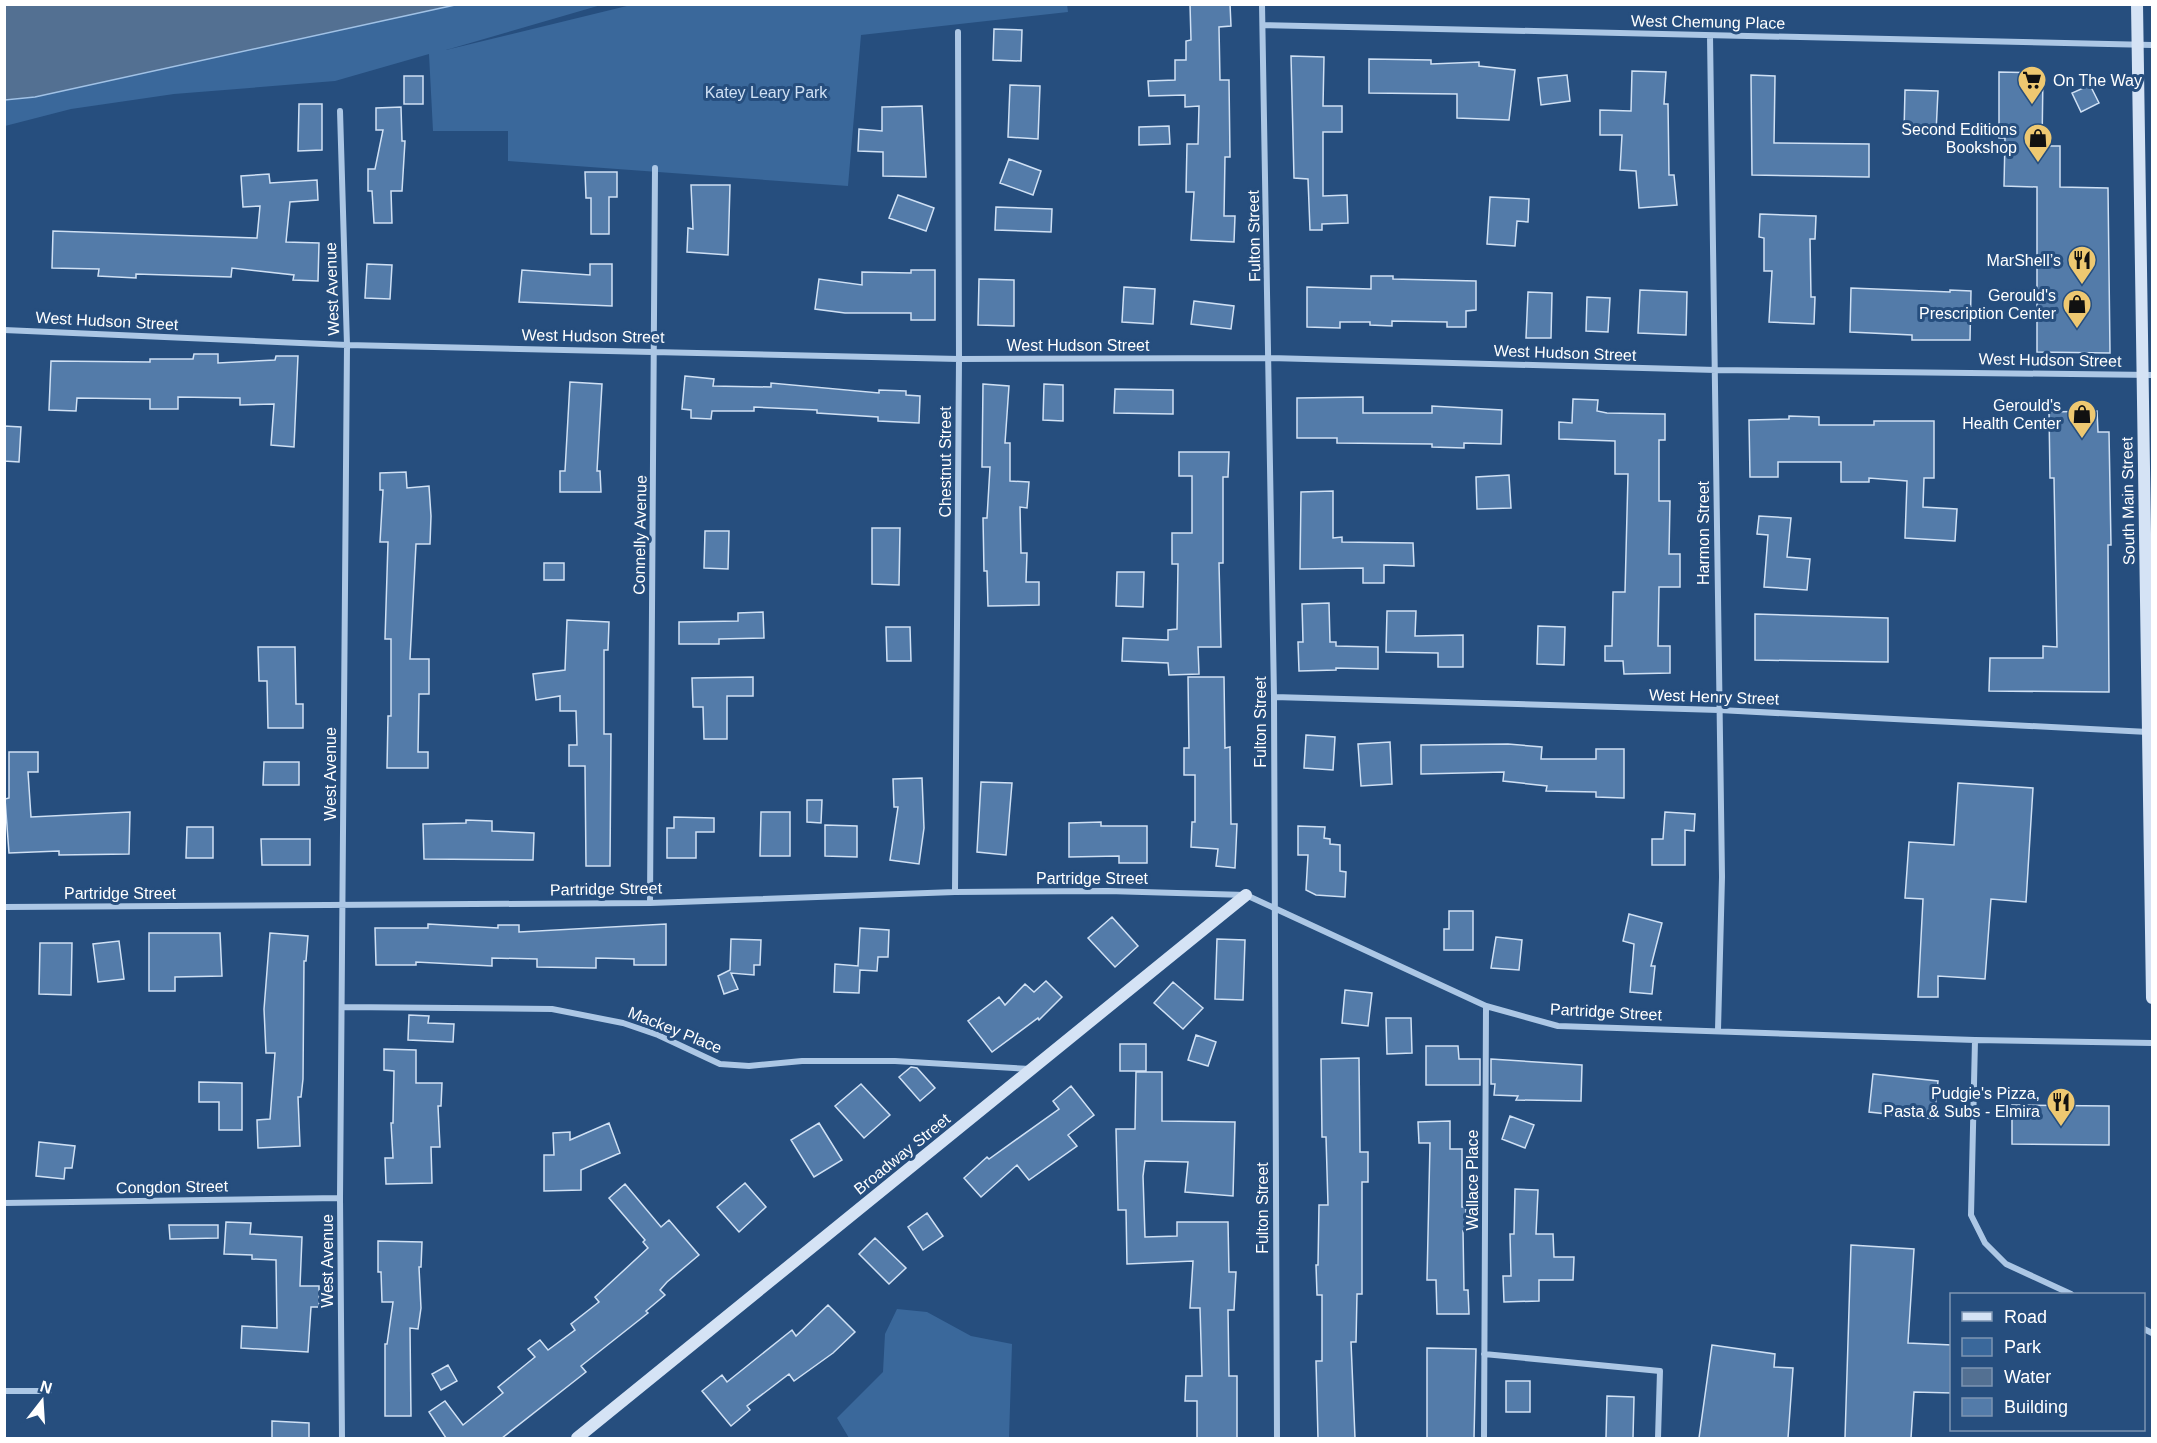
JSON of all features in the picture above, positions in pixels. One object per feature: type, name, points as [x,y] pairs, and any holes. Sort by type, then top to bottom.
[{"type":"main road","name":"South Main Street","points":[[2137,4],[2148,375],[2152,998]]},
{"type":"main road","name":"Broadway Street","points":[[577,1438],[1246,895]]},
{"type":"street","name":"Fulton Street","points":[[1262,4],[1270,358],[1274,697],[1273,906],[1277,1438]]},
{"type":"street","name":"West Chemung Place","points":[[1263,25],[2152,45]]},
{"type":"street","name":"Chestnut Street","points":[[955,892],[959,359],[958,32]]},
{"type":"street","name":"Harmon Street","points":[[1710,36],[1722,877],[1718,1030]]},
{"type":"street","name":"West Avenue","points":[[340,111],[347,345],[340,1198],[342,1438]]},
{"type":"street","name":"Connelly Avenue","points":[[650,903],[656,168]]},
{"type":"street","name":"West Hudson Street","points":[[4,330],[347,345],[959,359],[1270,358],[1716,370],[2148,375]]},
{"type":"street","name":"West Henry Street","points":[[1274,697],[1719,710],[2150,731]]},
{"type":"street","name":"Partridge Street","points":[[4,907],[650,903],[955,892],[1108,891],[1246,895],[1486,1006],[1558,1026],[1975,1040],[2152,1043]]},
{"type":"street","name":"Wallace Place","points":[[1484,1438],[1486,1006]]},
{"type":"street","name":"Mackey Place","points":[[343,1007],[552,1009],[623,1023],[658,1035],[720,1064],[749,1066],[802,1061],[895,1061],[1033,1069]]},
{"type":"street","points":[[1975,1040],[1971,1215],[1985,1243],[2006,1263],[2069,1293]]},
{"type":"street","name":"Congdon Street","points":[[4,1203],[340,1198]]},
{"type":"street","points":[[1484,1354],[1660,1371],[1658,1438]]},
{"type":"street","points":[[4,1391],[49,1391]]},
{"type":"green space","name":"Katey Leary Park","points":[[635,4],[1067,4],[1068,12],[861,35],[848,186],[508,161],[508,131],[433,131],[429,54],[335,81],[174,94],[71,109],[5,126],[5,100],[35,97],[455,5],[601,5],[446,50]]},
{"type":"green space","points":[[897,1309],[927,1312],[971,1336],[1012,1344],[1009,1438],[849,1438],[837,1418],[883,1372],[885,1334]]},
{"type":"water","points":[[4,5],[455,5],[35,97],[5,100]]},
{"type":"building","points":[[1190,4],[1230,4],[1231,26],[1219,27],[1220,80],[1229,80],[1230,157],[1225,157],[1224,216],[1235,216],[1234,242],[1191,240],[1194,192],[1186,192],[1187,144],[1198,144],[1199,106],[1185,107],[1185,95],[1149,96],[1148,81],[1175,80],[1175,60],[1186,60],[1186,41],[1191,40]]},
{"type":"building","points":[[994,29],[1022,30],[1021,61],[993,60]]},
{"type":"building","points":[[1291,56],[1324,57],[1323,106],[1342,106],[1342,132],[1323,132],[1323,196],[1347,195],[1348,223],[1322,224],[1322,230],[1310,230],[1308,179],[1294,178]]},
{"type":"building","points":[[1369,59],[1431,60],[1431,64],[1479,62],[1479,66],[1515,70],[1509,120],[1457,118],[1457,94],[1369,93]]},
{"type":"building","points":[[1632,71],[1666,72],[1664,104],[1668,104],[1669,175],[1674,175],[1677,205],[1639,208],[1636,171],[1620,170],[1622,135],[1600,135],[1600,110],[1631,111]]},
{"type":"building","points":[[1999,72],[2043,73],[2042,146],[2060,146],[2060,187],[2108,188],[2110,353],[2037,352],[2037,187],[2004,186],[2005,138],[1999,138]]},
{"type":"building","points":[[1567,75],[1570,101],[1541,105],[1538,78]]},
{"type":"building","points":[[1751,75],[1775,76],[1774,143],[1869,144],[1869,177],[1752,175]]},
{"type":"building","points":[[404,76],[423,76],[423,104],[404,104]]},
{"type":"building","points":[[1010,85],[1040,86],[1038,139],[1008,137]]},
{"type":"building","points":[[2090,85],[2099,103],[2081,112],[2072,93]]},
{"type":"building","points":[[1905,90],[1938,91],[1936,133],[1904,132]]},
{"type":"building","points":[[299,104],[322,104],[322,150],[298,151]]},
{"type":"building","points":[[922,106],[926,177],[883,176],[883,152],[858,151],[859,129],[882,131],[882,107]]},
{"type":"building","points":[[401,107],[402,141],[405,141],[402,191],[391,191],[392,223],[374,223],[372,191],[368,191],[368,169],[375,169],[383,130],[376,130],[376,108]]},
{"type":"building","points":[[1169,126],[1170,144],[1139,145],[1139,127]]},
{"type":"building","points":[[1009,159],[1041,171],[1033,195],[1000,183]]},
{"type":"building","points":[[585,172],[617,172],[617,197],[609,197],[609,234],[591,234],[591,198],[586,198]]},
{"type":"building","points":[[269,174],[270,183],[317,180],[318,200],[290,202],[286,242],[319,243],[318,281],[293,280],[294,275],[232,268],[231,277],[136,274],[136,278],[98,276],[99,269],[52,268],[53,231],[257,238],[260,206],[243,207],[241,176]]},
{"type":"building","points":[[691,185],[730,185],[728,255],[687,252],[688,228],[693,229]]},
{"type":"building","points":[[898,195],[934,208],[926,231],[889,218]]},
{"type":"building","points":[[1490,197],[1529,199],[1528,222],[1517,221],[1515,246],[1487,244]]},
{"type":"building","points":[[996,207],[1052,209],[1051,232],[995,230]]},
{"type":"building","points":[[1760,214],[1816,216],[1815,239],[1810,239],[1811,297],[1815,297],[1814,324],[1769,322],[1772,271],[1764,271],[1764,238],[1759,237]]},
{"type":"building","points":[[367,264],[392,265],[390,299],[365,298]]},
{"type":"building","points":[[590,264],[612,264],[612,306],[519,302],[522,270],[590,275]]},
{"type":"building","points":[[911,270],[935,270],[935,320],[911,320],[911,313],[845,313],[815,309],[819,279],[862,285],[862,272],[911,273]]},
{"type":"building","points":[[1371,276],[1393,276],[1393,279],[1476,281],[1476,310],[1466,311],[1466,327],[1447,327],[1447,322],[1392,321],[1392,326],[1370,325],[1370,322],[1340,322],[1340,328],[1307,327],[1307,287],[1371,289]]},
{"type":"building","points":[[979,279],[1014,280],[1014,326],[978,325]]},
{"type":"building","points":[[1124,287],[1155,289],[1153,324],[1122,322]]},
{"type":"building","points":[[1851,288],[1971,291],[1970,340],[1912,340],[1912,335],[1850,332]]},
{"type":"building","points":[[1640,290],[1687,292],[1686,335],[1638,333]]},
{"type":"building","points":[[1528,292],[1552,293],[1551,338],[1526,338]]},
{"type":"building","points":[[1587,297],[1610,298],[1608,332],[1586,331]]},
{"type":"building","points":[[1194,301],[1234,306],[1231,329],[1191,324]]},
{"type":"building","points":[[194,354],[218,354],[218,363],[275,360],[276,356],[298,356],[294,447],[271,445],[274,404],[240,405],[240,398],[178,397],[178,409],[150,409],[150,399],[77,398],[76,411],[49,410],[51,361],[150,362],[150,359],[193,359]]},
{"type":"building","points":[[685,376],[714,379],[713,386],[771,387],[771,383],[879,393],[879,390],[906,391],[906,395],[920,396],[919,423],[878,421],[878,417],[817,413],[817,410],[754,407],[754,411],[712,411],[711,419],[691,418],[691,410],[682,409]]},
{"type":"building","points":[[570,382],[602,384],[597,471],[600,471],[601,492],[560,492],[560,471],[565,471]]},
{"type":"building","points":[[983,384],[1009,386],[1005,443],[1010,443],[1010,481],[1029,482],[1027,508],[1020,507],[1021,553],[1027,553],[1026,582],[1039,582],[1039,605],[988,606],[987,571],[984,571],[983,518],[987,518],[990,467],[982,467]]},
{"type":"building","points":[[1044,384],[1063,385],[1063,421],[1043,420]]},
{"type":"building","points":[[1115,389],[1173,390],[1173,414],[1114,413]]},
{"type":"building","points":[[1363,397],[1363,413],[1432,413],[1432,406],[1502,410],[1501,444],[1464,443],[1464,448],[1432,447],[1432,444],[1337,443],[1337,438],[1297,438],[1297,398]]},
{"type":"building","points":[[1573,399],[1598,400],[1597,411],[1607,413],[1665,414],[1665,440],[1659,440],[1659,501],[1670,501],[1669,554],[1680,554],[1680,587],[1659,587],[1658,646],[1670,646],[1670,673],[1624,674],[1623,661],[1605,661],[1605,646],[1612,646],[1613,592],[1625,592],[1628,474],[1615,474],[1615,441],[1559,439],[1559,422],[1572,423]]},
{"type":"building","points":[[2097,411],[2098,432],[2109,432],[2111,545],[2108,545],[2109,692],[1989,691],[1990,658],[2043,658],[2043,646],[2057,647],[2054,478],[2050,478],[2049,412]]},
{"type":"building","points":[[1789,416],[1819,417],[1819,425],[1874,425],[1874,421],[1934,421],[1934,478],[1924,478],[1923,507],[1957,509],[1955,541],[1905,538],[1907,481],[1869,478],[1869,482],[1841,482],[1841,462],[1778,462],[1778,477],[1750,477],[1749,420],[1789,419]]},
{"type":"building","points":[[4,426],[21,427],[19,462],[4,461]]},
{"type":"building","points":[[1179,452],[1229,452],[1228,477],[1223,477],[1223,563],[1219,563],[1221,647],[1198,647],[1199,674],[1169,675],[1168,663],[1122,661],[1123,638],[1168,640],[1168,630],[1177,629],[1178,564],[1172,564],[1172,533],[1192,533],[1192,476],[1179,476]]},
{"type":"building","points":[[406,472],[407,488],[429,486],[430,544],[416,544],[410,659],[429,659],[429,694],[419,694],[418,752],[428,752],[428,768],[387,768],[388,716],[391,716],[391,639],[385,639],[388,542],[380,542],[383,490],[380,490],[380,473]]},
{"type":"building","points":[[1509,475],[1511,508],[1477,509],[1476,477]]},
{"type":"building","points":[[1333,491],[1333,538],[1342,537],[1342,542],[1413,543],[1414,566],[1384,565],[1384,583],[1363,583],[1363,568],[1300,569],[1301,492]]},
{"type":"building","points":[[1759,516],[1791,518],[1787,557],[1810,559],[1807,590],[1764,587],[1768,535],[1757,534]]},
{"type":"building","points":[[872,528],[900,528],[899,585],[872,584]]},
{"type":"building","points":[[705,531],[729,531],[728,569],[704,568]]},
{"type":"building","points":[[544,563],[564,563],[564,580],[544,580]]},
{"type":"building","points":[[1117,572],[1144,572],[1143,607],[1116,606]]},
{"type":"building","points":[[1329,603],[1330,642],[1336,642],[1336,646],[1378,647],[1378,669],[1336,668],[1336,670],[1299,671],[1298,642],[1303,642],[1302,604]]},
{"type":"building","points":[[1387,611],[1416,611],[1415,636],[1463,635],[1463,667],[1438,667],[1438,653],[1386,652]]},
{"type":"building","points":[[763,612],[764,638],[719,639],[719,644],[679,644],[679,622],[738,621],[738,613]]},
{"type":"building","points":[[1755,614],[1888,618],[1888,662],[1755,660]]},
{"type":"building","points":[[567,620],[609,622],[608,650],[604,650],[604,734],[611,734],[610,866],[586,866],[585,766],[569,766],[569,745],[577,745],[576,711],[560,711],[560,696],[536,700],[533,674],[565,670]]},
{"type":"building","points":[[1538,626],[1565,627],[1564,665],[1537,664]]},
{"type":"building","points":[[886,627],[910,627],[911,661],[887,661]]},
{"type":"building","points":[[258,647],[295,647],[296,704],[303,704],[303,728],[268,728],[267,681],[259,681]]},
{"type":"building","points":[[753,677],[753,696],[727,696],[727,739],[704,739],[703,707],[693,707],[692,678]]},
{"type":"building","points":[[1188,677],[1224,677],[1225,748],[1230,747],[1231,824],[1237,824],[1235,868],[1216,866],[1218,849],[1191,847],[1192,822],[1195,822],[1195,775],[1184,775],[1184,748],[1189,748]]},
{"type":"building","points":[[1306,735],[1335,737],[1333,770],[1304,768]]},
{"type":"building","points":[[1390,742],[1392,784],[1361,786],[1358,744]]},
{"type":"building","points":[[1508,744],[1542,747],[1541,759],[1596,759],[1596,749],[1624,749],[1624,798],[1596,797],[1596,792],[1546,791],[1547,786],[1503,781],[1504,772],[1421,774],[1421,745]]},
{"type":"building","points":[[9,752],[38,752],[38,772],[28,772],[31,817],[130,812],[129,854],[59,855],[59,851],[9,853],[5,799],[9,798]]},
{"type":"building","points":[[264,762],[299,762],[299,785],[263,785]]},
{"type":"building","points":[[922,778],[924,828],[919,864],[890,860],[898,807],[894,807],[893,779]]},
{"type":"building","points":[[981,782],[1012,783],[1006,855],[977,852]]},
{"type":"building","points":[[1958,783],[2033,788],[2026,902],[1991,899],[1985,979],[1938,976],[1938,997],[1918,997],[1923,899],[1905,898],[1909,842],[1954,845]]},
{"type":"building","points":[[807,800],[822,800],[821,823],[807,822]]},
{"type":"building","points":[[761,812],[790,812],[790,856],[760,856]]},
{"type":"building","points":[[1665,812],[1695,814],[1694,831],[1685,830],[1685,865],[1652,865],[1652,839],[1663,839]]},
{"type":"building","points":[[674,817],[714,818],[714,832],[696,832],[696,858],[667,858],[667,828],[674,828]]},
{"type":"building","points":[[466,820],[492,821],[492,831],[534,833],[533,860],[424,859],[423,824],[466,823]]},
{"type":"building","points":[[1101,822],[1101,826],[1147,826],[1147,863],[1119,863],[1119,856],[1069,857],[1069,823]]},
{"type":"building","points":[[825,825],[857,826],[857,857],[825,856]]},
{"type":"building","points":[[1298,826],[1325,827],[1324,838],[1330,839],[1330,844],[1340,845],[1340,871],[1346,872],[1345,897],[1316,895],[1306,890],[1308,855],[1298,855]]},
{"type":"building","points":[[187,827],[213,827],[213,858],[186,858]]},
{"type":"building","points":[[261,839],[310,839],[310,865],[262,865]]},
{"type":"building","points":[[1449,911],[1473,911],[1473,950],[1444,950],[1444,929],[1449,929]]},
{"type":"building","points":[[1629,914],[1662,923],[1651,966],[1655,966],[1652,994],[1630,992],[1634,944],[1623,941]]},
{"type":"building","points":[[1112,917],[1138,946],[1115,967],[1088,938]]},
{"type":"building","points":[[428,924],[498,928],[498,925],[519,925],[519,932],[666,924],[666,965],[634,965],[634,959],[596,958],[596,968],[537,967],[537,959],[492,958],[492,966],[416,962],[416,965],[376,965],[375,928],[428,928]]},
{"type":"building","points":[[860,928],[889,930],[888,957],[878,957],[877,971],[860,970],[859,993],[834,992],[835,964],[858,966]]},
{"type":"building","points":[[149,933],[220,933],[222,976],[175,977],[175,991],[149,991]]},
{"type":"building","points":[[270,933],[308,936],[306,961],[304,961],[303,1079],[301,1097],[298,1097],[300,1146],[258,1148],[257,1120],[270,1119],[275,1053],[266,1053],[264,1009]]},
{"type":"building","points":[[1496,937],[1522,940],[1519,970],[1491,968]]},
{"type":"building","points":[[731,939],[761,940],[760,965],[754,965],[754,975],[731,973],[738,989],[724,994],[718,976],[730,970]]},
{"type":"building","points":[[1217,939],[1245,940],[1243,1000],[1215,999]]},
{"type":"building","points":[[119,941],[124,979],[98,982],[93,944]]},
{"type":"building","points":[[40,943],[72,943],[71,995],[39,994]]},
{"type":"building","points":[[1046,981],[1062,997],[1039,1020],[1038,1018],[992,1052],[968,1021],[999,997],[1005,1005],[1025,984],[1034,992]]},
{"type":"building","points":[[1173,982],[1203,1008],[1183,1029],[1154,1003]]},
{"type":"building","points":[[1345,990],[1372,993],[1368,1026],[1342,1023]]},
{"type":"building","points":[[409,1015],[429,1016],[428,1023],[454,1024],[453,1042],[408,1040]]},
{"type":"building","points":[[1386,1018],[1411,1018],[1412,1053],[1387,1054]]},
{"type":"building","points":[[1196,1035],[1216,1042],[1208,1066],[1188,1060]]},
{"type":"building","points":[[1120,1044],[1146,1044],[1146,1071],[1120,1071]]},
{"type":"building","points":[[1426,1046],[1458,1046],[1459,1059],[1480,1059],[1480,1085],[1426,1085]]},
{"type":"building","points":[[384,1049],[416,1050],[416,1083],[442,1083],[441,1106],[438,1106],[440,1147],[431,1147],[432,1183],[386,1184],[385,1158],[393,1158],[391,1123],[393,1123],[394,1071],[384,1070]]},
{"type":"building","points":[[1359,1058],[1360,1152],[1368,1152],[1368,1182],[1362,1182],[1362,1294],[1357,1294],[1356,1342],[1351,1342],[1355,1438],[1318,1438],[1316,1361],[1322,1361],[1322,1295],[1317,1295],[1316,1265],[1318,1265],[1319,1205],[1328,1205],[1326,1137],[1322,1137],[1321,1059]]},
{"type":"building","points":[[1491,1059],[1582,1065],[1581,1101],[1516,1100],[1518,1096],[1494,1095],[1495,1084],[1491,1084]]},
{"type":"building","points":[[911,1067],[917,1068],[935,1088],[920,1101],[899,1077]]},
{"type":"building","points":[[1136,1072],[1162,1072],[1162,1121],[1235,1122],[1233,1196],[1185,1192],[1188,1162],[1145,1161],[1143,1176],[1145,1237],[1177,1236],[1177,1222],[1228,1222],[1229,1272],[1236,1272],[1234,1310],[1228,1310],[1229,1376],[1237,1376],[1237,1438],[1197,1438],[1197,1401],[1185,1401],[1186,1376],[1202,1376],[1200,1308],[1190,1308],[1193,1261],[1127,1264],[1126,1210],[1118,1210],[1116,1129],[1135,1129]]},
{"type":"building","points":[[1873,1074],[1938,1081],[1934,1119],[1869,1112]]},
{"type":"building","points":[[199,1082],[242,1083],[242,1130],[219,1130],[219,1102],[199,1102]]},
{"type":"building","points":[[861,1084],[890,1115],[864,1138],[835,1106]]},
{"type":"building","points":[[1071,1086],[1094,1115],[1068,1135],[1077,1146],[1029,1180],[1017,1165],[981,1197],[964,1178],[987,1157],[989,1159],[1059,1109],[1053,1101]]},
{"type":"building","points":[[2012,1105],[2109,1106],[2109,1145],[2012,1144]]},
{"type":"building","points":[[1510,1116],[1534,1125],[1525,1148],[1502,1139]]},
{"type":"building","points":[[1450,1121],[1450,1149],[1462,1149],[1462,1207],[1466,1207],[1466,1231],[1463,1231],[1464,1290],[1468,1290],[1469,1314],[1437,1314],[1436,1280],[1427,1280],[1430,1143],[1419,1143],[1418,1122]]},
{"type":"building","points":[[609,1123],[620,1153],[581,1170],[581,1190],[544,1191],[544,1155],[554,1155],[553,1133],[570,1132],[570,1140]]},
{"type":"building","points":[[819,1123],[842,1160],[814,1177],[791,1140]]},
{"type":"building","points":[[39,1142],[75,1146],[72,1168],[65,1168],[64,1179],[36,1176]]},
{"type":"building","points":[[745,1183],[766,1207],[739,1232],[717,1207]]},
{"type":"building","points":[[625,1184],[661,1227],[669,1220],[699,1255],[667,1282],[660,1290],[665,1295],[646,1311],[648,1313],[581,1366],[586,1372],[502,1438],[446,1438],[429,1412],[445,1401],[463,1425],[503,1393],[498,1387],[535,1357],[528,1349],[540,1340],[548,1350],[575,1330],[571,1324],[599,1302],[595,1297],[648,1248],[643,1242],[645,1240],[609,1198]]},
{"type":"building","points":[[1515,1189],[1538,1190],[1536,1234],[1553,1234],[1554,1257],[1574,1257],[1573,1280],[1539,1280],[1539,1301],[1504,1302],[1503,1276],[1511,1276],[1510,1234],[1514,1234]]},
{"type":"building","points":[[927,1213],[943,1236],[923,1250],[908,1227]]},
{"type":"building","points":[[226,1222],[251,1223],[250,1234],[302,1237],[300,1286],[319,1286],[319,1307],[311,1307],[308,1352],[241,1348],[242,1326],[277,1328],[276,1260],[252,1259],[252,1255],[224,1254]]},
{"type":"building","points":[[169,1225],[218,1225],[218,1238],[170,1239]]},
{"type":"building","points":[[875,1238],[906,1268],[889,1284],[859,1254]]},
{"type":"building","points":[[378,1241],[422,1242],[421,1267],[419,1267],[421,1308],[418,1329],[410,1328],[411,1416],[385,1416],[385,1344],[387,1344],[393,1302],[382,1302],[381,1272],[378,1272]]},
{"type":"building","points":[[1851,1245],[1914,1249],[1908,1343],[1950,1345],[1950,1393],[1914,1392],[1911,1438],[1845,1438]]},
{"type":"building","points":[[828,1305],[855,1332],[833,1353],[794,1381],[789,1374],[747,1406],[750,1410],[731,1426],[702,1391],[722,1375],[727,1382],[792,1330],[796,1336]]},
{"type":"building","points":[[1712,1345],[1775,1354],[1774,1367],[1793,1368],[1788,1438],[1699,1438]]},
{"type":"building","points":[[1427,1348],[1476,1349],[1474,1438],[1427,1438]]},
{"type":"building","points":[[448,1365],[457,1381],[441,1390],[432,1374]]},
{"type":"building","points":[[1506,1381],[1530,1381],[1530,1412],[1506,1412]]},
{"type":"building","points":[[1607,1396],[1634,1397],[1633,1438],[1606,1438]]},
{"type":"building","points":[[272,1421],[309,1423],[309,1438],[272,1438]]},
{"type":"place","name":"On The Way","points":[[2032,106]]},
{"type":"place","name":"Second Editions Bookshop","points":[[2038,164]]},
{"type":"place","name":"MarShell’s","points":[[2082,286]]},
{"type":"place","name":"Gerould's Prescription Center","points":[[2077,330]]},
{"type":"place","name":"Gerould's Health Center","points":[[2082,440]]},
{"type":"place","name":"Pudgie's Pizza, Pasta & Subs - Elmira","points":[[2061,1128]]}]
